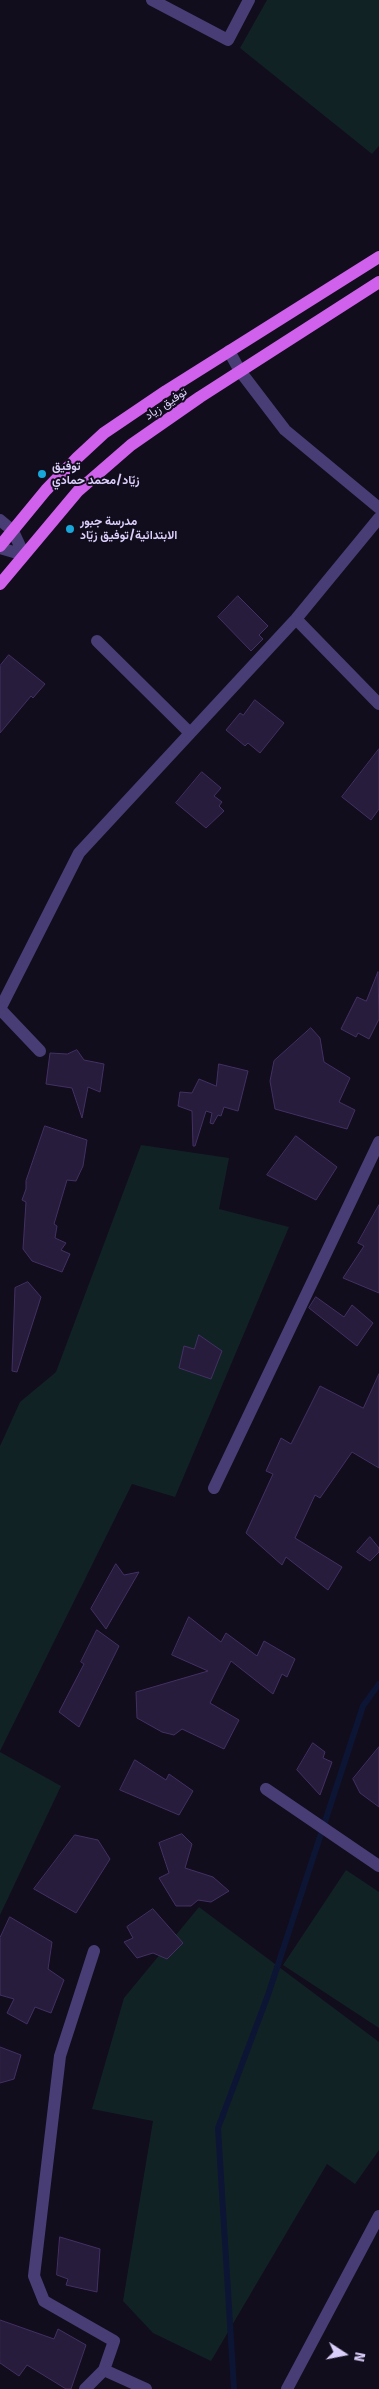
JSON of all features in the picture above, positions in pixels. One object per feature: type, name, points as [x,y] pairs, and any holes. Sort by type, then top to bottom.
[{"type":"main road","name":"توفيق زياد","points":[[0,547],[46,490],[104,433],[229,351],[379,257]]},
{"type":"main road","name":"توفيق زياد","points":[[0,584],[78,491],[106,466],[158,425],[379,282]]},
{"type":"street","points":[[152,0],[228,40],[249,0]]},
{"type":"street","points":[[229,351],[240,371],[285,430],[379,508]]},
{"type":"street","points":[[40,1051],[0,1009],[79,853],[296,619],[379,518]]},
{"type":"street","points":[[0,520],[13,531],[24,555]]},
{"type":"street","points":[[0,547],[24,555]]},
{"type":"street","points":[[296,619],[379,704]]},
{"type":"street","points":[[97,641],[190,733]]},
{"type":"street","points":[[214,1488],[379,1142]]},
{"type":"street","points":[[266,1789],[379,1866]]},
{"type":"street","points":[[86,2389],[104,2370],[114,2341],[44,2302],[34,2276],[60,2056],[94,1951]]},
{"type":"street","points":[[287,2389],[379,2216]]},
{"type":"street","points":[[104,2370],[146,2389]]},
{"type":"shaded area","points":[[267,0],[379,0],[379,146],[372,154],[240,48]]},
{"type":"shaded area","points":[[141,1145],[229,1158],[219,1209],[289,1227],[175,1497],[132,1484],[0,1751],[0,1446],[20,1402],[56,1372]]},
{"type":"shaded area","points":[[0,1752],[61,1786],[0,1915]]},
{"type":"shaded area","points":[[346,1870],[379,1892],[379,2028],[283,1965]]},
{"type":"shaded area","points":[[199,1907],[379,2042],[379,2150],[355,2184],[327,2164],[211,2361],[153,2333],[123,2301],[153,2121],[92,2109],[124,1998]]},
{"type":"building","points":[[238,596],[268,626],[259,635],[263,639],[251,651],[218,617]]},
{"type":"building","points":[[9,655],[45,684],[33,698],[31,696],[0,733],[0,666]]},
{"type":"building","points":[[255,700],[284,723],[260,753],[248,743],[245,746],[226,730],[240,713],[243,715]]},
{"type":"building","points":[[379,749],[379,809],[371,820],[342,797]]},
{"type":"building","points":[[202,772],[221,788],[214,796],[222,802],[219,806],[224,811],[206,828],[176,803]]},
{"type":"building","points":[[378,972],[379,1019],[369,1039],[358,1033],[356,1037],[341,1029],[357,997],[366,1001]]},
{"type":"building","points":[[311,1028],[320,1038],[324,1062],[350,1078],[339,1102],[355,1110],[347,1129],[275,1109],[270,1081],[274,1061]]},
{"type":"building","points":[[77,1050],[84,1060],[104,1064],[100,1092],[88,1087],[82,1118],[72,1088],[46,1084],[50,1053],[67,1054]]},
{"type":"building","points":[[219,1064],[248,1071],[238,1111],[224,1107],[221,1116],[218,1115],[213,1124],[210,1123],[212,1113],[206,1111],[195,1146],[193,1146],[192,1111],[178,1106],[180,1092],[192,1093],[199,1079],[216,1086]]},
{"type":"building","points":[[45,1126],[87,1140],[83,1166],[76,1181],[67,1180],[54,1224],[57,1226],[55,1238],[66,1243],[61,1250],[70,1254],[62,1272],[32,1261],[23,1249],[26,1202],[22,1200],[26,1189],[26,1181]]},
{"type":"building","points":[[296,1136],[337,1167],[316,1200],[267,1175]]},
{"type":"building","points":[[379,1205],[379,1293],[343,1278],[364,1246],[358,1243]]},
{"type":"building","points":[[28,1282],[41,1297],[17,1372],[12,1371],[15,1288]]},
{"type":"building","points":[[316,1297],[344,1317],[352,1305],[373,1323],[357,1346],[309,1308]]},
{"type":"building","points":[[199,1335],[222,1351],[211,1379],[179,1368],[184,1346],[194,1349]]},
{"type":"building","points":[[379,1374],[379,1468],[352,1452],[320,1498],[315,1495],[295,1538],[342,1567],[328,1590],[286,1557],[282,1565],[246,1533],[273,1474],[266,1471],[281,1438],[291,1444],[320,1386],[363,1408]]},
{"type":"building","points":[[370,1537],[379,1548],[379,1552],[370,1561],[357,1552]]},
{"type":"building","points":[[116,1564],[124,1575],[139,1572],[106,1629],[91,1609]]},
{"type":"building","points":[[189,1617],[221,1642],[226,1633],[257,1656],[264,1641],[295,1659],[287,1677],[282,1674],[273,1694],[231,1661],[210,1703],[239,1720],[224,1749],[182,1729],[174,1735],[162,1732],[137,1718],[136,1692],[208,1671],[172,1655]]},
{"type":"building","points":[[97,1630],[119,1646],[79,1727],[59,1712],[84,1664],[81,1662]]},
{"type":"building","points":[[313,1743],[325,1752],[323,1758],[332,1762],[320,1795],[297,1770]]},
{"type":"building","points":[[379,1747],[379,1807],[360,1793],[353,1779]]},
{"type":"building","points":[[135,1760],[166,1780],[169,1774],[193,1791],[179,1815],[120,1790]]},
{"type":"building","points":[[182,1834],[192,1844],[185,1868],[213,1877],[229,1891],[211,1902],[198,1900],[191,1906],[176,1906],[159,1878],[169,1873],[159,1843]]},
{"type":"building","points":[[75,1835],[98,1840],[110,1859],[76,1913],[34,1889]]},
{"type":"building","points":[[153,1909],[183,1943],[167,1959],[153,1953],[137,1958],[124,1942],[133,1938],[127,1927]]},
{"type":"building","points":[[10,1917],[52,1942],[48,1969],[64,1980],[51,2013],[35,2007],[27,2024],[7,2013],[14,1999],[0,1995],[0,1938]]},
{"type":"building","points":[[0,2047],[21,2055],[14,2079],[0,2083]]},
{"type":"building","points":[[60,2237],[100,2249],[97,2292],[66,2285],[68,2279],[57,2275]]},
{"type":"building","points":[[0,2320],[54,2339],[58,2329],[86,2345],[71,2389],[66,2389],[27,2365],[19,2376],[0,2363]]},
{"type":"waterway","points":[[234,2389],[218,2128],[268,1995],[363,1706],[379,1684]]},
{"type":"place","name":"توفيق زيّاد/محمد حمادي","points":[[42,474]]},
{"type":"place","name":"مدرسة جبور الابتدائية/توفيق زيّاد","points":[[70,529]]}]
